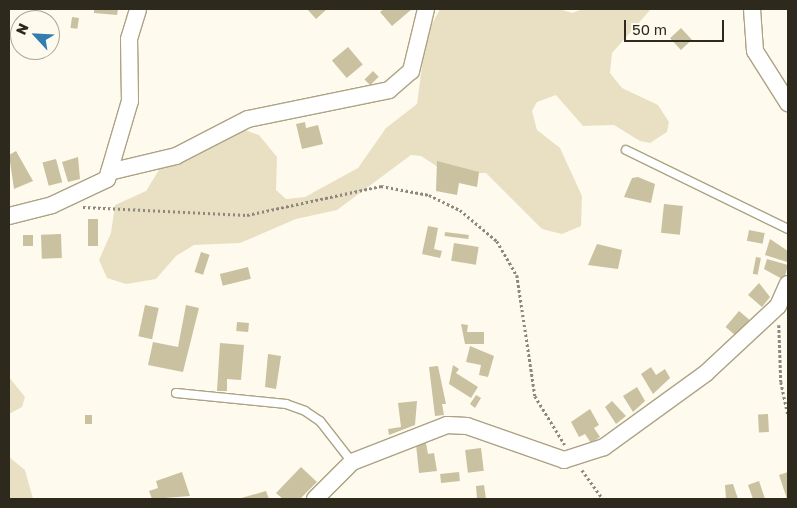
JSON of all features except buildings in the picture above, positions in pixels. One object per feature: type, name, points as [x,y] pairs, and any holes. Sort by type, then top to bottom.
[{"type":"street","points":[[9,216],[96,187],[110,172],[130,101],[130,39],[138,9]]},
{"type":"street","points":[[110,172],[176,156],[248,119],[389,90],[411,71],[426,9]]},
{"type":"street","points":[[752,9],[756,51],[788,103]]},
{"type":"street","points":[[315,499],[352,462],[447,425],[467,426],[564,460],[604,447],[705,374],[778,306],[788,284]]},
{"type":"lane","points":[[626,150],[788,229]]},
{"type":"lane","points":[[176,393],[286,404],[305,411],[320,421],[352,462]]},
{"type":"path","points":[[81,206],[247,215],[381,186],[429,195],[460,210],[497,241],[517,275],[535,396],[574,458],[603,499]]},
{"type":"path","points":[[778,306],[781,382],[788,415]]},
{"type":"shaded area","points":[[440,9],[559,9],[572,13],[583,9],[651,9],[612,53],[610,73],[622,88],[658,105],[669,122],[667,132],[650,143],[640,141],[614,125],[583,126],[556,95],[537,102],[532,111],[537,130],[560,148],[582,196],[581,226],[562,234],[542,229],[486,173],[447,173],[421,156],[411,155],[337,210],[296,219],[240,243],[194,245],[176,256],[156,279],[126,284],[107,278],[99,260],[111,233],[115,205],[146,191],[162,165],[200,134],[239,128],[259,135],[277,157],[276,190],[286,199],[305,197],[358,168],[386,128],[417,104],[426,35]]},
{"type":"shaded area","points":[[9,377],[25,397],[22,407],[9,414]]},
{"type":"shaded area","points":[[9,457],[25,470],[33,499],[9,499]]}]
